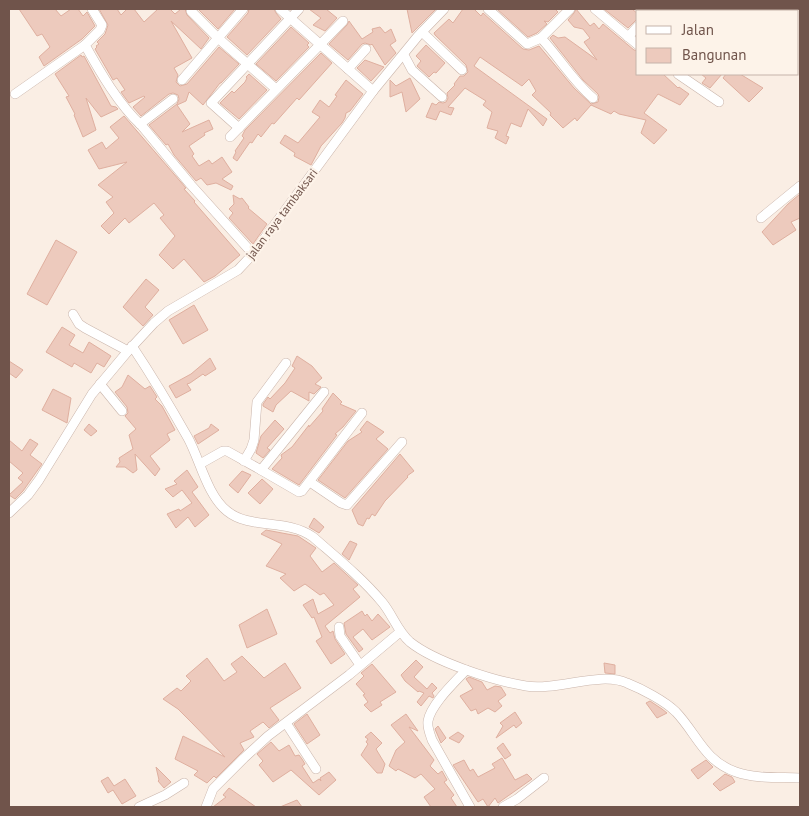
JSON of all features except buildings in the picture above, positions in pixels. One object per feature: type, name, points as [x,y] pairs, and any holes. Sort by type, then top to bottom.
[{"type":"street","points":[[15,94],[85,45],[100,30],[102,25],[92,9]]},
{"type":"street","points":[[182,80],[243,9]]},
{"type":"street","points":[[280,9],[373,91]]},
{"type":"street","points":[[239,128],[211,103],[299,9]]},
{"type":"street","name":"jalan raya tambaksari","points":[[9,513],[28,495],[100,384],[130,349],[168,310],[225,279],[238,270],[253,254],[373,91],[422,32],[433,13],[444,9]]},
{"type":"street","points":[[488,9],[528,44],[541,38],[570,9]]},
{"type":"street","points":[[595,9],[636,43]]},
{"type":"street","points":[[191,12],[276,89]]},
{"type":"street","points":[[230,137],[343,21]]},
{"type":"street","points":[[628,37],[636,28]]},
{"type":"street","points":[[422,32],[462,70]]},
{"type":"street","points":[[541,38],[579,86],[593,98]]},
{"type":"street","points":[[85,45],[104,78],[134,118],[190,185],[253,254]]},
{"type":"street","points":[[348,69],[366,49]]},
{"type":"street","points":[[404,55],[412,70],[442,97]]},
{"type":"street","points":[[679,75],[719,102]]},
{"type":"street","points":[[140,124],[173,98]]},
{"type":"street","points":[[760,218],[800,186]]},
{"type":"street","points":[[73,314],[85,328],[130,349],[164,393],[200,464],[211,492],[219,504],[227,511],[246,521],[295,527],[305,531],[363,581],[384,604],[400,632],[419,648],[466,670],[538,688],[598,680],[623,681],[670,706],[703,749],[721,765],[736,772],[752,775],[800,778]]},
{"type":"street","points":[[244,461],[254,440],[257,402],[286,363]]},
{"type":"street","points":[[100,384],[122,411]]},
{"type":"street","points":[[261,470],[324,392]]},
{"type":"street","points":[[200,464],[223,451],[299,492],[310,482],[362,413]]},
{"type":"street","points":[[310,482],[347,505],[402,442]]},
{"type":"street","points":[[339,627],[340,636],[360,665]]},
{"type":"street","points":[[206,807],[213,790],[244,758],[400,632]]},
{"type":"street","points":[[466,670],[431,712],[428,720],[428,729],[432,740],[470,807]]},
{"type":"street","points":[[286,723],[316,769]]},
{"type":"street","points":[[503,807],[517,799],[544,778]]},
{"type":"street","points":[[139,807],[184,783]]}]
